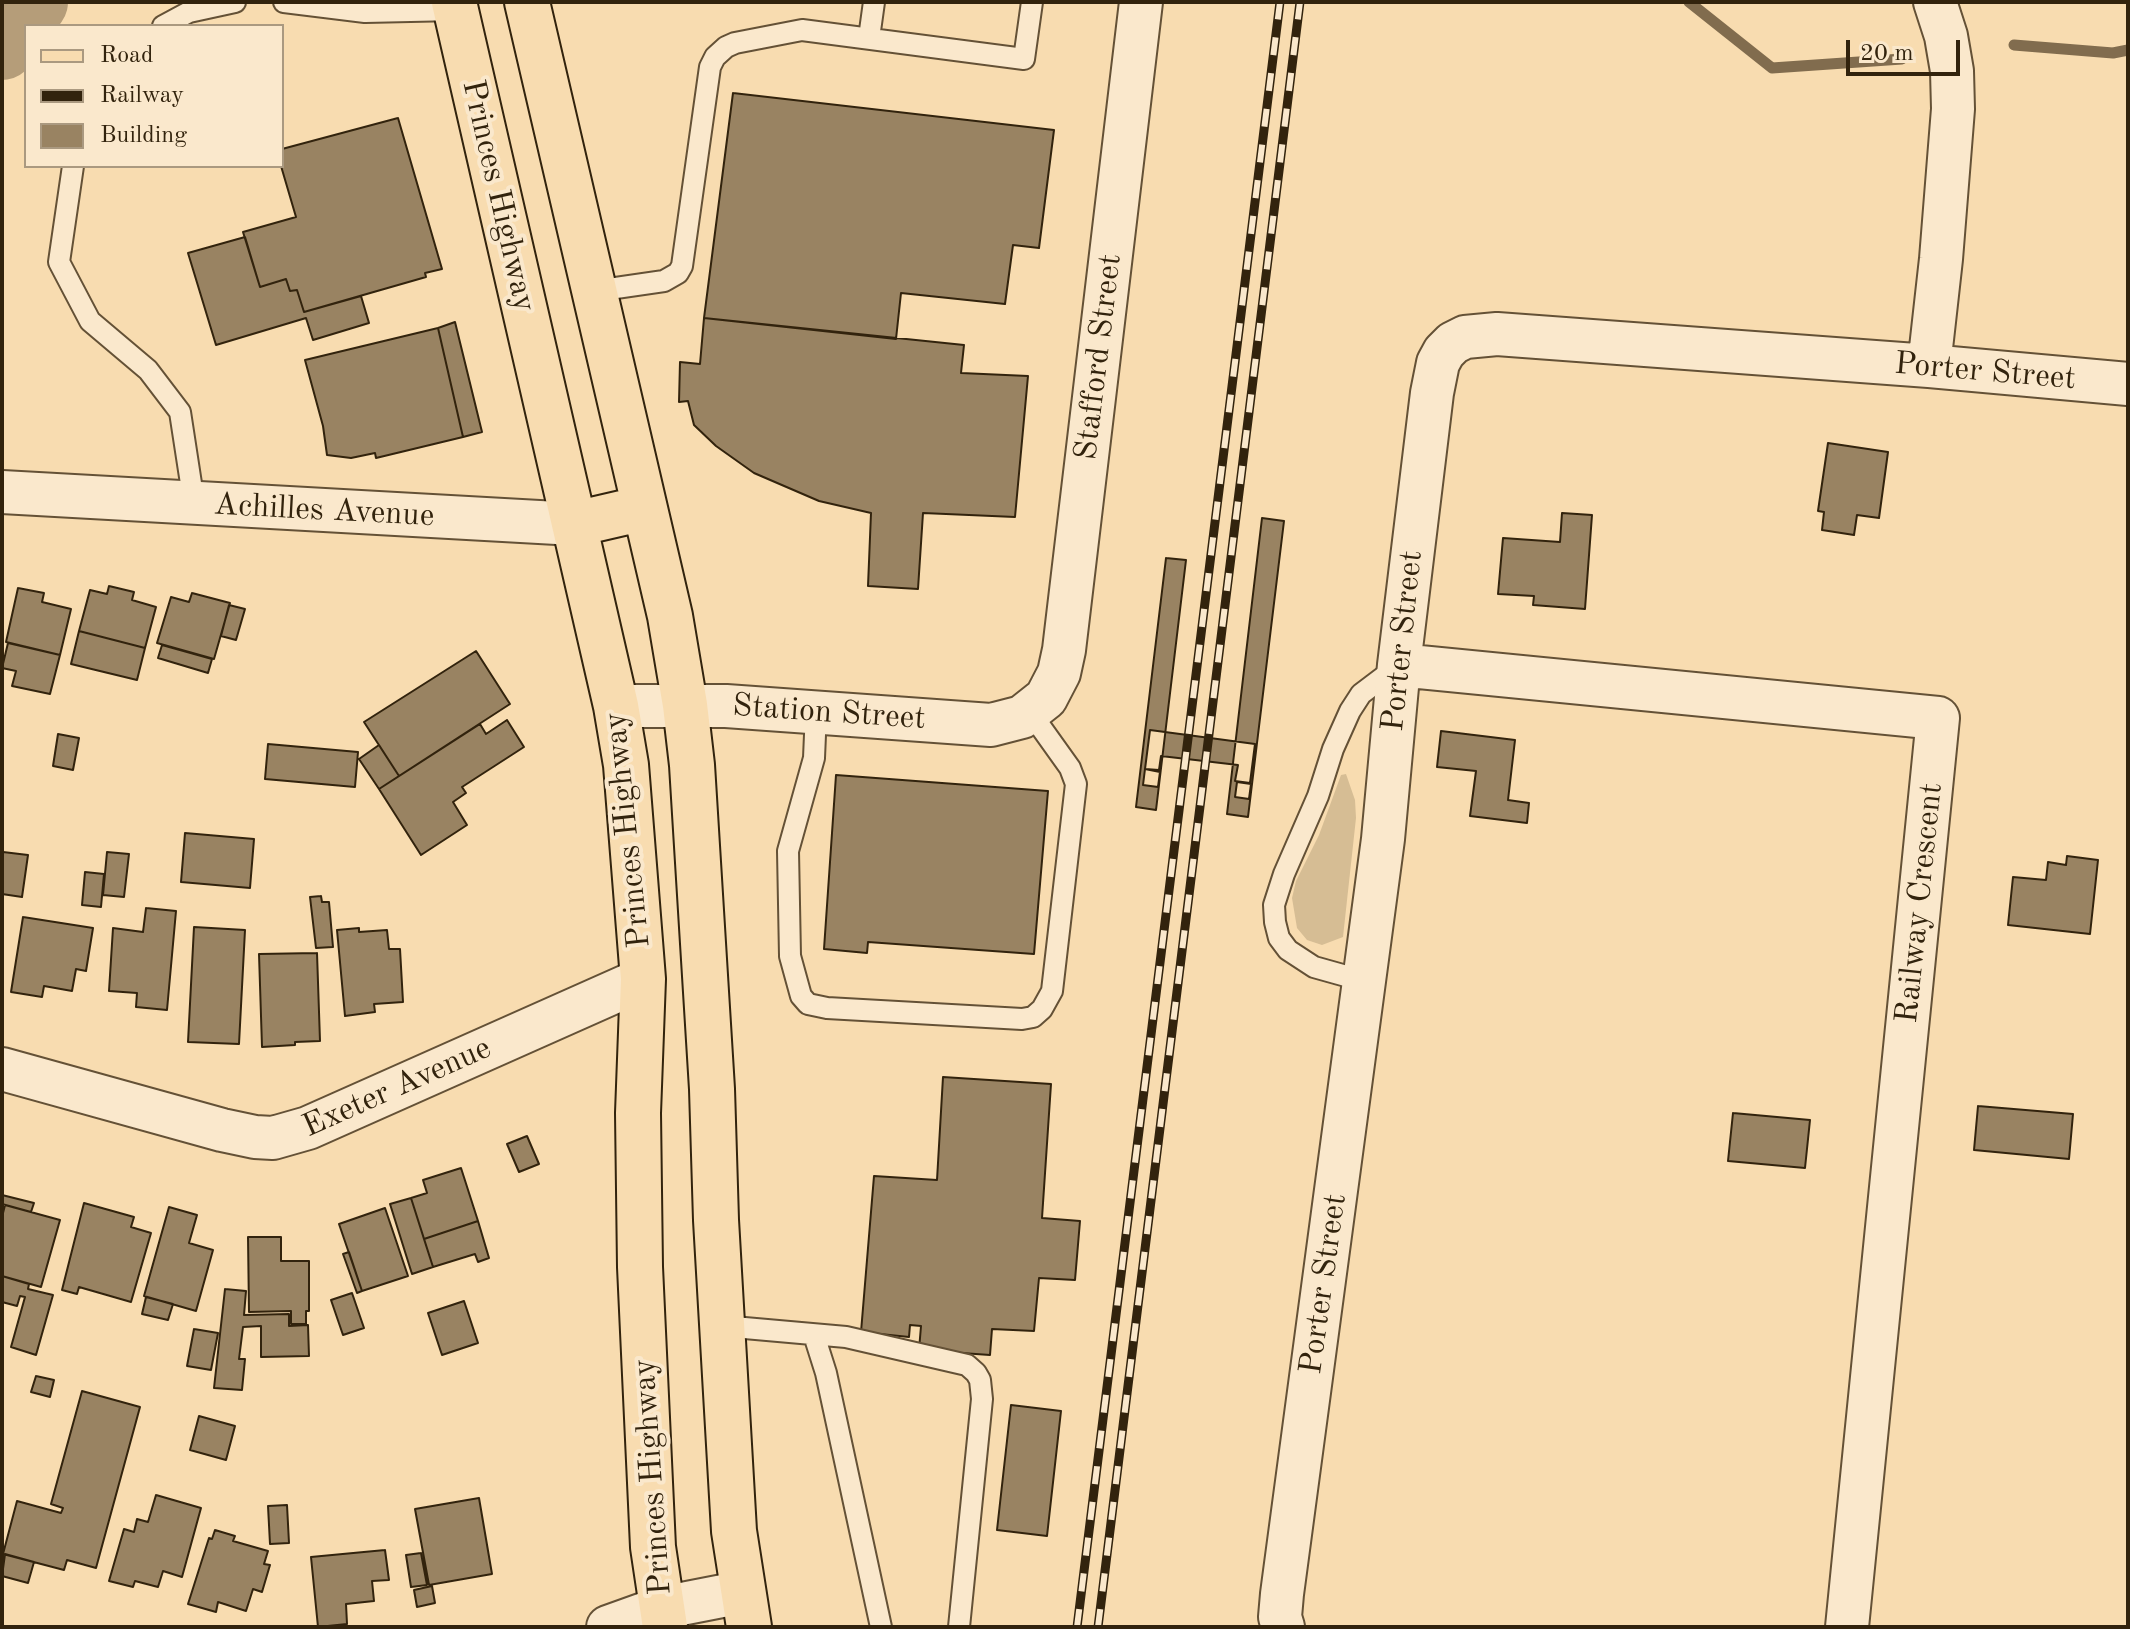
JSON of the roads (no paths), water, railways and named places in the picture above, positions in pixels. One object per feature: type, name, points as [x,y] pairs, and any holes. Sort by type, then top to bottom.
[{"type":"main road","name":"Princes Highway","points":[[527,2],[670,616],[685,705],[692,765],[712,1089],[734,1531],[746,1610]]},
{"type":"main road","name":"Princes Highway","points":[[455,6],[575,524],[600,646],[616,706],[626,765],[643,979],[638,1113],[640,1267],[653,1547],[663,1618]]},
{"type":"main road","name":"Achilles Avenue","points":[[575,524],[644,508]]},
{"type":"street","name":"Stafford Street","points":[[1034,709],[1054,686],[1064,650],[1141,2]]},
{"type":"street","points":[[1929,366],[1953,109],[1952,71],[1946,36],[1935,2]]},
{"type":"street","name":"Porter Street","points":[[1280,1624],[1383,839],[1399,665],[1433,379],[1444,352],[1465,337],[1497,334],[2128,384]]},
{"type":"street","name":"Achilles Avenue","points":[[2,492],[575,524]]},
{"type":"street","name":"Railway Crescent","points":[[1399,665],[1938,718],[1847,1627]]},
{"type":"street","name":"Station Street","points":[[616,706],[685,705],[816,711],[991,725],[1012,721],[1034,709]]},
{"type":"street","name":"Exeter Avenue","points":[[2,1069],[222,1130],[273,1138],[308,1128],[643,979]]},
{"type":"street","points":[[608,1627],[746,1610]]},
{"type":"lane","points":[[167,24],[189,12],[235,2]]},
{"type":"lane","points":[[284,2],[365,12],[455,6]]},
{"type":"lane","points":[[869,38],[874,2]]},
{"type":"lane","points":[[595,291],[664,281],[678,273],[682,266],[710,67],[721,52],[735,43],[792,29],[1024,59],[1032,2]]},
{"type":"lane","points":[[73,168],[59,262],[90,321],[148,370],[180,412],[194,503]]},
{"type":"lane","points":[[1364,981],[1314,967],[1288,950],[1277,930],[1274,905],[1350,711],[1369,687],[1399,665]]},
{"type":"lane","points":[[816,711],[814,758],[788,851],[790,956],[801,996],[808,1004],[827,1008],[1022,1019],[1033,1017],[1042,1009],[1052,991],[1076,784],[1070,768],[1034,709]]},
{"type":"lane","points":[[722,1326],[846,1337],[967,1365],[980,1380],[982,1399],[959,1627]]},
{"type":"lane","points":[[814,1335],[826,1373],[881,1627]]},
{"type":"waterway","points":[[2,46],[34,2]]},
{"type":"waterway","points":[[1689,2],[1772,68],[1902,59]]},
{"type":"waterway","points":[[2014,45],[2113,53],[2128,50]]},
{"type":"railway","points":[[1077,1627],[1280,2]]},
{"type":"railway","points":[[1098,1627],[1300,2]]}]
